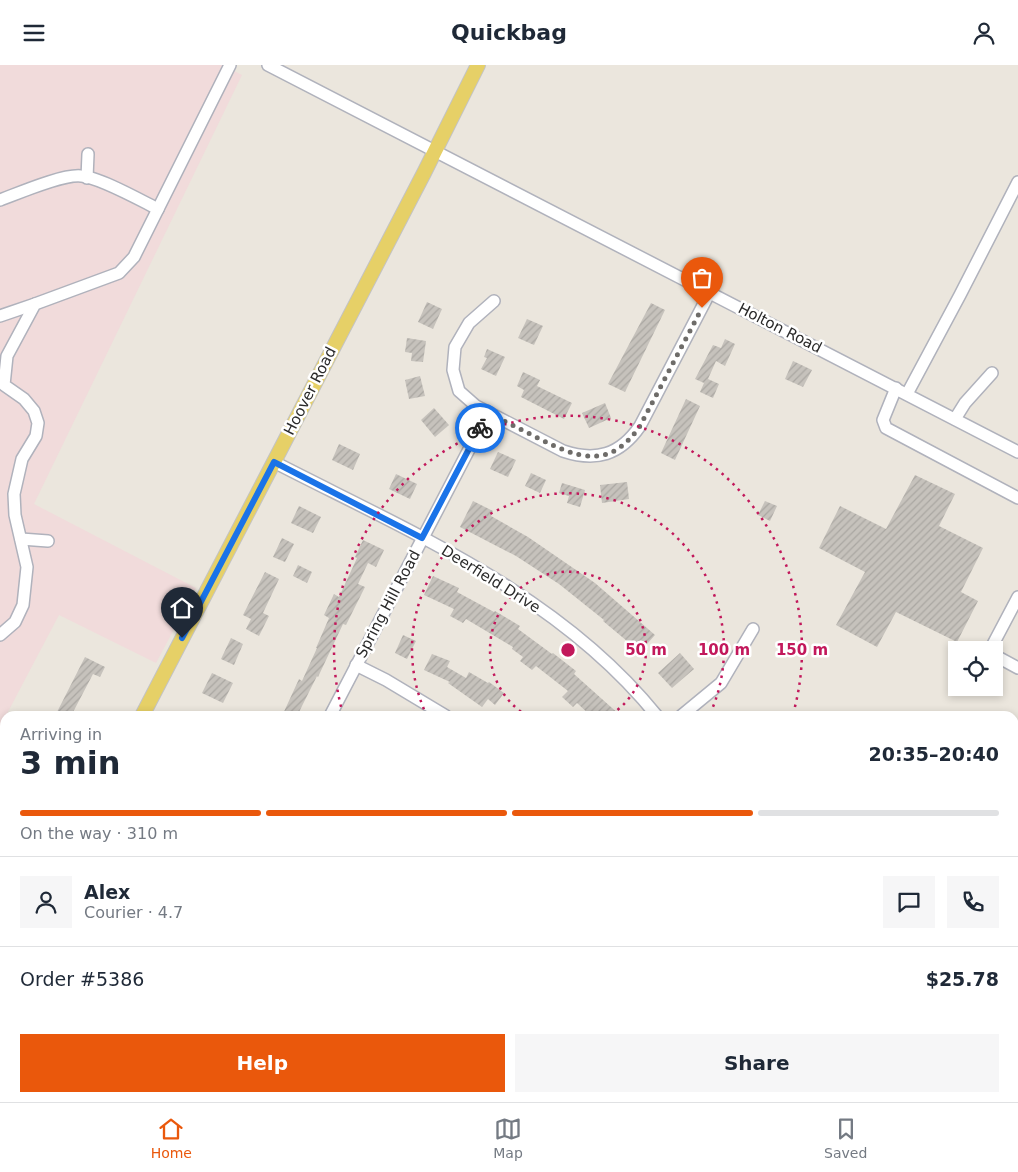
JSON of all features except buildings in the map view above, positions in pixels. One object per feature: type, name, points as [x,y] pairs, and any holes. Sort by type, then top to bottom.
[{"type":"main road","name":"Hoover Road","points":[[145,711],[478,65]]},
{"type":"street","points":[[0,316],[119,273],[126,266],[134,257],[230,65]]},
{"type":"street","name":"Holton Road","points":[[268,65],[1018,452]]},
{"type":"street","points":[[87,178],[88,154]]},
{"type":"street","points":[[0,199],[58,179],[80,176],[101,182],[158,209]]},
{"type":"street","points":[[907,394],[1018,182]]},
{"type":"street","points":[[494,301],[469,323],[455,347],[453,370],[460,391],[476,406],[488,413],[563,451],[577,456],[592,457],[608,454],[632,439],[710,292]]},
{"type":"street","points":[[0,635],[15,622],[23,605],[27,583],[27,567],[15,515],[14,494],[22,459],[36,437],[38,423],[34,411],[24,399],[2,386],[7,356],[35,304]]},
{"type":"street","points":[[955,419],[964,403],[992,373]]},
{"type":"street","points":[[896,388],[883,420],[886,428],[1018,498]]},
{"type":"street","name":"Spring Hill Road","points":[[333,711],[488,413]]},
{"type":"street","name":"Deerfield Drive","points":[[274,462],[422,538],[507,586],[566,627],[615,671],[653,711]]},
{"type":"street","points":[[21,539],[48,541]]},
{"type":"street","points":[[995,641],[1018,597]]},
{"type":"street","points":[[687,711],[721,683],[752,629]]},
{"type":"street","points":[[1003,660],[1018,668]]},
{"type":"street","points":[[356,665],[386,680],[438,711]]},
{"type":"shaded area","points":[[0,65],[223,65],[242,75],[34,504],[196,588],[156,663],[59,615],[8,711],[0,711]]},
{"type":"way so far","points":[[480,428],[488,413],[563,451],[577,456],[592,457],[608,454],[620,448],[632,439],[640,426],[702,308]]},
{"type":"route","points":[[182,638],[274,462],[422,538],[480,428]]}]
